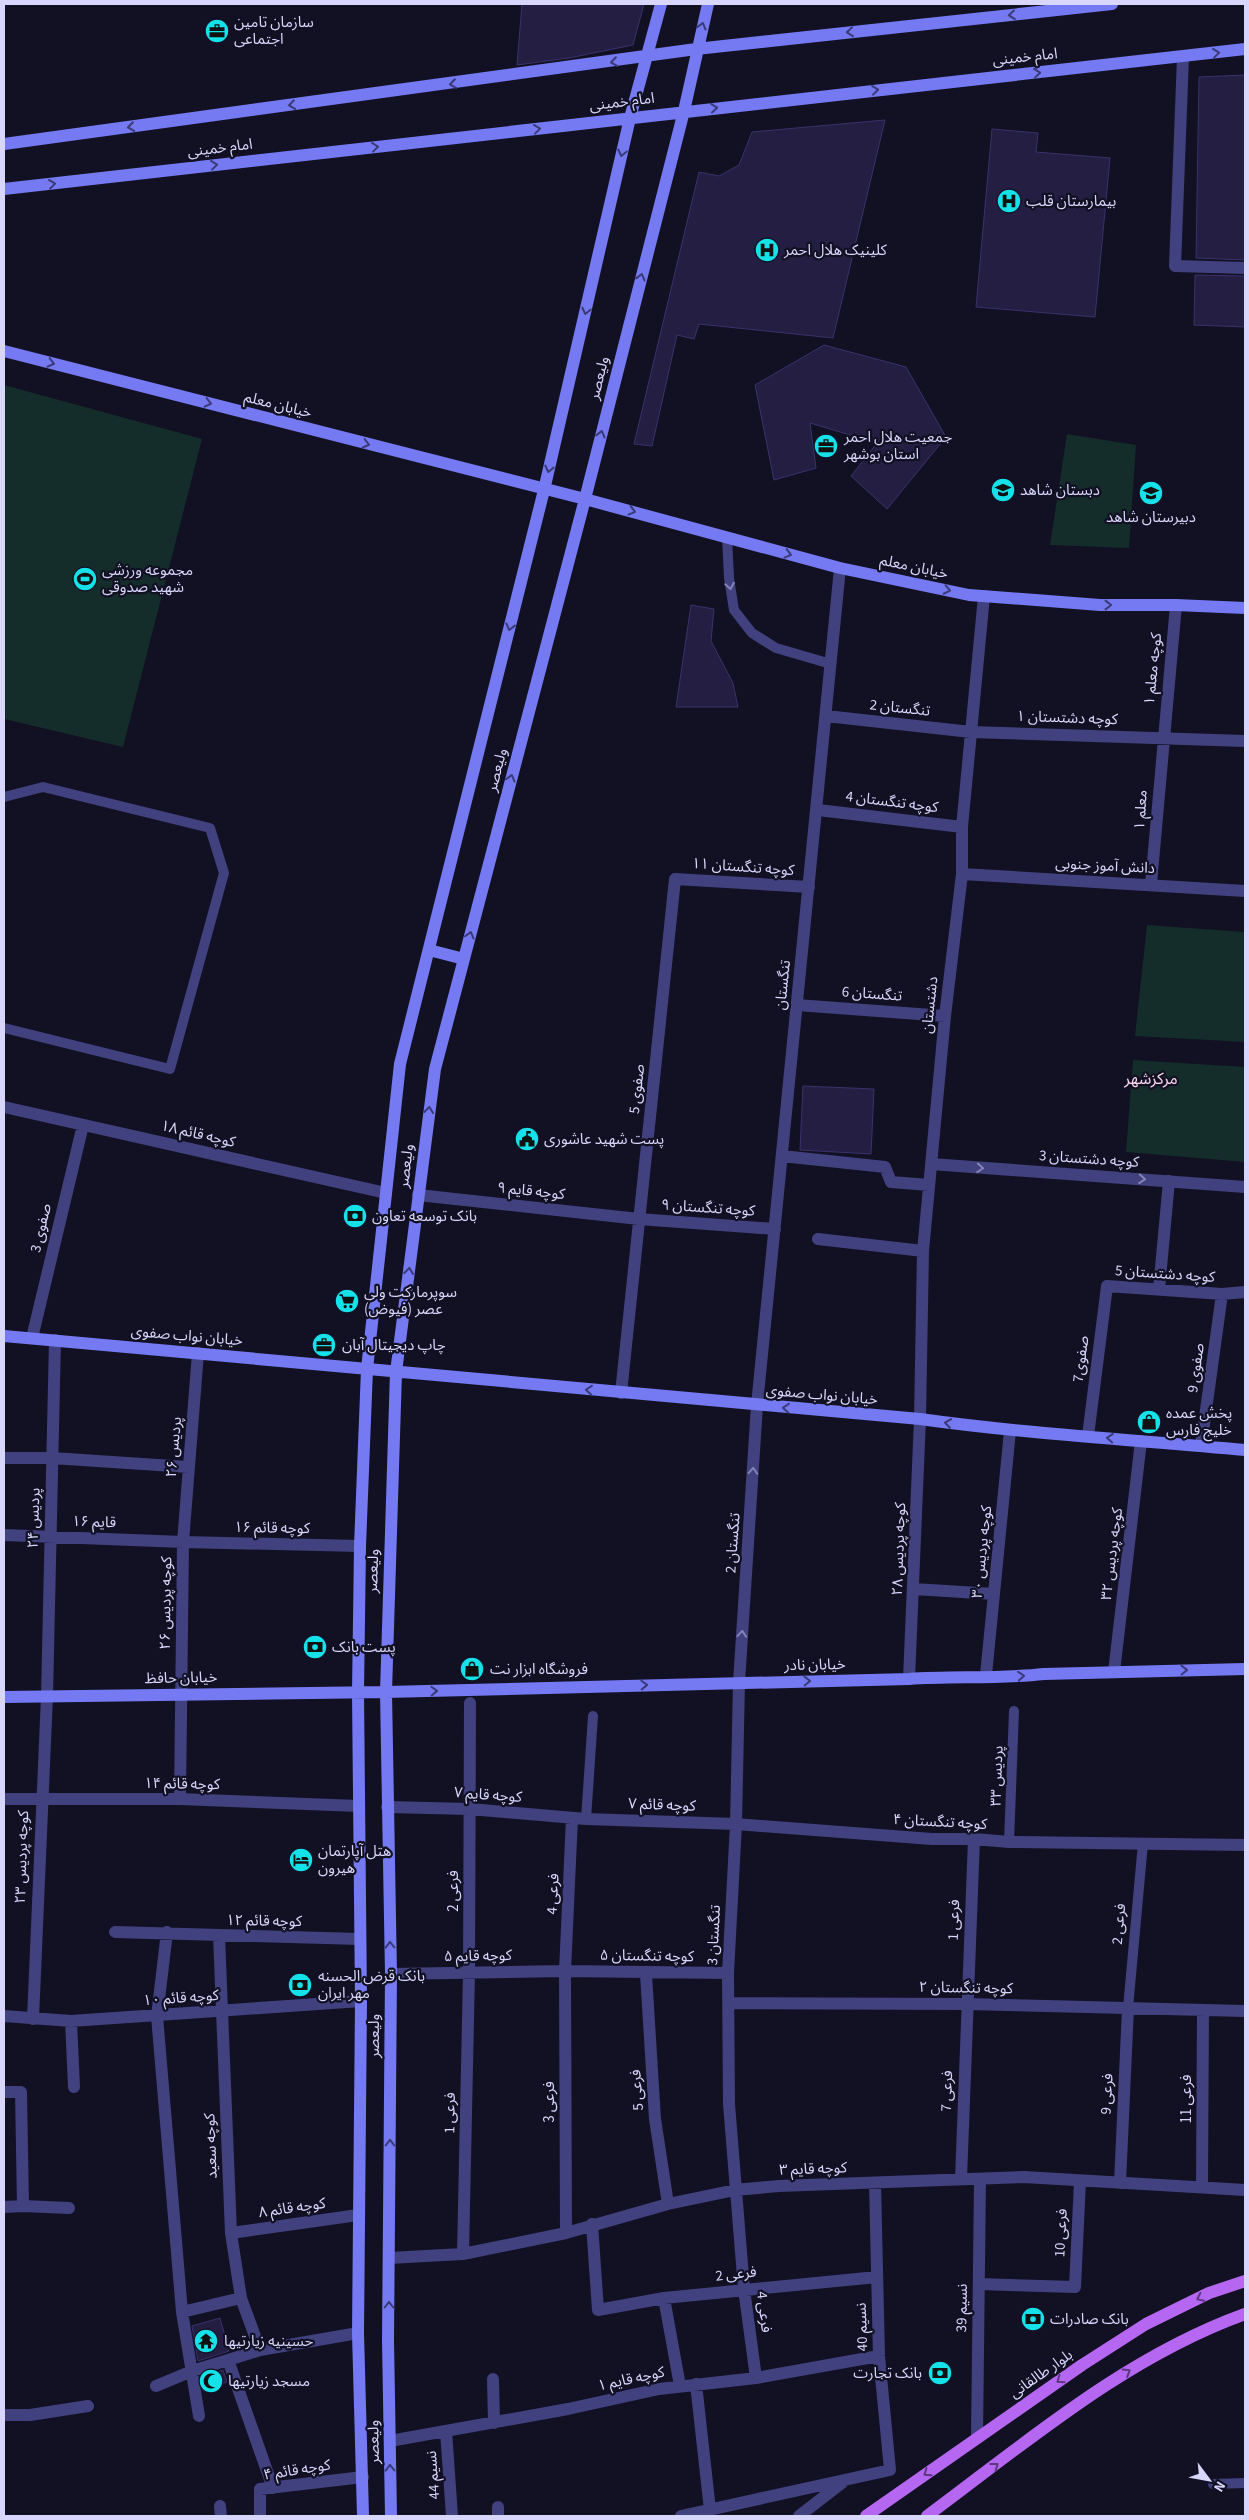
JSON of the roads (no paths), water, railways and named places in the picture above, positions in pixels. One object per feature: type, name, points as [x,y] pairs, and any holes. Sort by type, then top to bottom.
[{"type":"main road","name":"بلوار طالقانی","points":[[866,2516],[977,2438],[1146,2324],[1209,2294],[1245,2280]]},
{"type":"main road","points":[[927,2516],[1099,2389],[1162,2350],[1245,2314]]},
{"type":"street","name":"ولیعصر","points":[[363,2516],[358,2333],[361,2001],[358,1692],[360,1546],[366,1369],[400,1064],[544,490],[630,118],[661,4]]},
{"type":"street","name":"ولیعصر","points":[[391,2516],[389,2258],[391,1974],[386,1692],[396,1372],[418,1195],[435,1069],[585,499],[684,111],[696,49],[708,4]]},
{"type":"street","points":[[4,144],[696,49],[1112,4]]},
{"type":"street","name":"امام خمینی","points":[[4,189],[1245,49]]},
{"type":"street","points":[[1183,56],[1175,266],[1245,268]]},
{"type":"street","name":"خیابان معلم","points":[[4,351],[585,499],[840,568],[969,595],[1100,604],[1245,608]]},
{"type":"street","name":"تنگستان","points":[[757,1405],[818,810],[840,568]]},
{"type":"street","name":"دشتستان","points":[[920,1419],[923,1251],[945,1016],[962,874],[962,827],[984,596]]},
{"type":"street","name":"کوچه معلم ۱","points":[[1162,737],[1176,605]]},
{"type":"street","name":"تنگستان 2","points":[[826,716],[972,732]]},
{"type":"street","name":"کوچه دشتستان ۱","points":[[972,732],[1245,741]]},
{"type":"street","name":"معلم ۱","points":[[1151,884],[1162,737]]},
{"type":"street","name":"کوچه تنگستان 4","points":[[818,810],[962,827]]},
{"type":"street","name":"دانش آموز جنوبی","points":[[962,874],[1245,891]]},
{"type":"street","name":"کوچه تنگستان ۱۱","points":[[675,878],[809,887]]},
{"type":"street","name":"صفوی 5","points":[[621,1392],[675,878]]},
{"type":"street","points":[[429,950],[464,958]]},
{"type":"street","name":"تنگستان 6","points":[[797,1005],[945,1016]]},
{"type":"street","name":"کوچه قائم ۱۸","points":[[4,1107],[386,1193]]},
{"type":"street","name":"صفوی 3","points":[[32,1338],[82,1125]]},
{"type":"street","points":[[782,1156],[885,1167],[891,1182],[929,1185]]},
{"type":"street","name":"کوچه دشتستان 3","points":[[931,1164],[1245,1187]]},
{"type":"street","points":[[1160,1289],[1169,1181]]},
{"type":"street","name":"کوچه قایم ۹","points":[[418,1195],[639,1219]]},
{"type":"street","name":"کوچه تنگستان ۹","points":[[639,1219],[775,1229]]},
{"type":"street","points":[[818,1239],[923,1251]]},
{"type":"street","name":"کوچه دشتستان 5","points":[[1107,1286],[1222,1294],[1245,1292]]},
{"type":"street","name":"صفوی7","points":[[1088,1436],[1107,1286]]},
{"type":"street","name":"صفوی 9","points":[[1202,1446],[1222,1294]]},
{"type":"street","name":"خیابان نواب صفوی","points":[[4,1336],[920,1419],[1010,1431],[1245,1450]]},
{"type":"street","name":"پردیس ۲۴","points":[[47,1696],[49,1537],[55,1340]]},
{"type":"street","name":"پردیس ۲۶","points":[[183,1542],[198,1354]]},
{"type":"street","name":"تنگستان 2","points":[[738,1682],[757,1405]]},
{"type":"street","name":"کوچه پردیس ۲۸","points":[[909,1679],[920,1419]]},
{"type":"street","name":"کوچه پردیس ۳۰","points":[[986,1675],[1010,1431]]},
{"type":"street","name":"کوچه پردیس ۳۲","points":[[1114,1672],[1141,1441]]},
{"type":"street","points":[[4,1458],[52,1458],[188,1467]]},
{"type":"street","name":"قایم ۱۶","points":[[4,1535],[183,1542]]},
{"type":"street","name":"کوچه قائم ۱۶","points":[[183,1542],[360,1546]]},
{"type":"street","name":"کوچه پردیس ۲۶","points":[[180,1799],[183,1542]]},
{"type":"street","points":[[914,1589],[994,1594]]},
{"type":"street","name":"خیابان نادر","points":[[386,1692],[909,1679],[986,1675],[1015,1677],[1245,1668]]},
{"type":"street","name":"تنگستان 3","points":[[735,2190],[729,2104],[728,1973],[736,1824],[738,1682]]},
{"type":"street","name":"خیابان حافظ","points":[[4,1697],[386,1692]]},
{"type":"street","name":"کوچه پردیس ۲۳","points":[[33,2019],[41,1799],[47,1696]]},
{"type":"street","name":"فرعی 2","points":[[469,1973],[470,1703]]},
{"type":"street","name":"کوچه قائم ۱۴","points":[[4,1799],[180,1799],[359,1806]]},
{"type":"street","name":"کوچه قایم ۷","points":[[387,1807],[470,1809],[586,1819]]},
{"type":"street","name":"فرعی 4","points":[[565,1971],[572,1818]]},
{"type":"street","name":"کوچه قائم ۷","points":[[586,1819],[736,1824]]},
{"type":"street","name":"کوچه تنگستان ۴","points":[[736,1824],[932,1839],[974,1839],[1010,1842],[1245,1845]]},
{"type":"street","name":"فرعی 1","points":[[966,2004],[974,1839]]},
{"type":"street","name":"کوچه قائم ۱۲","points":[[115,1932],[360,1939]]},
{"type":"street","points":[[167,1932],[156,2016],[182,2312],[199,2416]]},
{"type":"street","name":"کوچه سعید","points":[[218,1936],[223,2011],[231,2233],[241,2298],[260,2350]]},
{"type":"street","name":"کوچه قایم ۵","points":[[391,1974],[565,1971]]},
{"type":"street","name":"کوچه تنگستان ۵","points":[[565,1971],[646,1974],[728,1973]]},
{"type":"street","name":"فرعی 3","points":[[565,1971],[566,2233]]},
{"type":"street","name":"فرعی 1","points":[[463,2254],[469,1973]]},
{"type":"street","name":"فرعی 5","points":[[646,1974],[655,2119],[668,2204]]},
{"type":"street","name":"کوچه قائم ۱۰","points":[[4,2016],[71,2021],[361,2001]]},
{"type":"street","name":"کوچه تنگستان ۲","points":[[728,2003],[966,2004],[1245,2011]]},
{"type":"street","name":"فرعی 7","points":[[961,2179],[966,2004]]},
{"type":"street","name":"فرعی 9","points":[[1120,2183],[1128,2008]]},
{"type":"street","name":"فرعی 11","points":[[1202,2188],[1203,2010]]},
{"type":"street","points":[[71,2021],[74,2087]]},
{"type":"street","points":[[4,2092],[21,2092],[23,2206]]},
{"type":"street","name":"کوچه قایم ۳","points":[[389,2258],[463,2254],[566,2233],[592,2224],[668,2204],[735,2190],[1024,2177],[1245,2190]]},
{"type":"street","name":"نسیم 39","points":[[977,2438],[980,2179]]},
{"type":"street","name":"فرعی 10","points":[[979,2284],[1075,2287],[1080,2181]]},
{"type":"street","name":"نسیم 40","points":[[846,2480],[890,2470],[879,2356],[874,2183]]},
{"type":"street","name":"فرعی 4","points":[[735,2190],[744,2289],[756,2378]]},
{"type":"street","points":[[4,2207],[69,2208]]},
{"type":"street","name":"کوچه قائم ۸","points":[[231,2233],[358,2215]]},
{"type":"street","name":"فرعی 2","points":[[592,2224],[598,2310],[664,2298],[877,2277]]},
{"type":"street","points":[[182,2312],[241,2298]]},
{"type":"street","points":[[664,2298],[680,2386]]},
{"type":"street","points":[[156,2386],[192,2371],[260,2350],[358,2333]]},
{"type":"street","name":"کوچه قایم ۱","points":[[390,2441],[494,2423],[680,2386],[756,2378],[879,2356]]},
{"type":"street","points":[[228,2360],[273,2488]]},
{"type":"street","points":[[493,2379],[494,2423]]},
{"type":"street","points":[[696,2384],[710,2510]]},
{"type":"street","points":[[4,2415],[30,2415],[88,2406]]},
{"type":"street","name":"نسیم 44","points":[[446,2431],[452,2516]]},
{"type":"street","name":"کوچه قائم ۴","points":[[260,2516],[260,2489],[363,2477]]},
{"type":"street","points":[[681,2516],[846,2480]]},
{"type":"street","points":[[799,2516],[846,2480]]},
{"type":"lane","points":[[726,537],[734,610],[752,633],[776,648],[831,664]]},
{"type":"lane","points":[[4,797],[43,787],[210,828],[224,873],[170,1069],[4,1028]]},
{"type":"lane","name":"پردیس ۳۳","points":[[1010,1842],[1014,1711]]},
{"type":"lane","points":[[586,1819],[593,1716]]},
{"type":"lane","name":"فرعی 2","points":[[1128,2008],[1143,1843]]},
{"type":"lane","points":[[1213,2484],[1245,2482]]},
{"type":"place","name":"سازمان تامین اجتماعی","points":[[217,31]]},
{"type":"place","name":"بیمارستان قلب","points":[[1009,201]]},
{"type":"place","name":"کلینیک هلال احمر","points":[[767,250]]},
{"type":"place","name":"جمعیت هلال احمر استان بوشهر","points":[[826,446]]},
{"type":"place","name":"دبستان شاهد","points":[[1003,490]]},
{"type":"place","name":"دبیرستان شاهد","points":[[1151,493]]},
{"type":"place","name":"مجموعه ورزشی شهید صدوقی","points":[[85,579]]},
{"type":"place","name":"پست شهید عاشوری","points":[[527,1139]]},
{"type":"place","name":"بانک توسعه تعاون","points":[[355,1216]]},
{"type":"place","name":"سوپرمارکت ولی عصر (فیوض)","points":[[347,1301]]},
{"type":"place","name":"چاپ دیجیتال آبان","points":[[324,1345]]},
{"type":"place","name":"پخش عمده خلیج فارس","points":[[1149,1422]]},
{"type":"place","name":"پست بانک","points":[[315,1647]]},
{"type":"place","name":"فروشگاه ابزار نت","points":[[472,1669]]},
{"type":"place","name":"هتل آپارتمان هیرون","points":[[301,1860]]},
{"type":"place","name":"بانک قرض الحسنه مهر ایران","points":[[300,1985]]},
{"type":"place","name":"بانک صادرات","points":[[1033,2319]]},
{"type":"place","name":"حسینیه زیارتیها","points":[[206,2341]]},
{"type":"place","name":"بانک تجارت","points":[[940,2373]]},
{"type":"place","name":"مسجد زیارتیها","points":[[211,2381]]},
{"type":"district","name":"مرکزشهر","points":[[1151,1079]]}]
